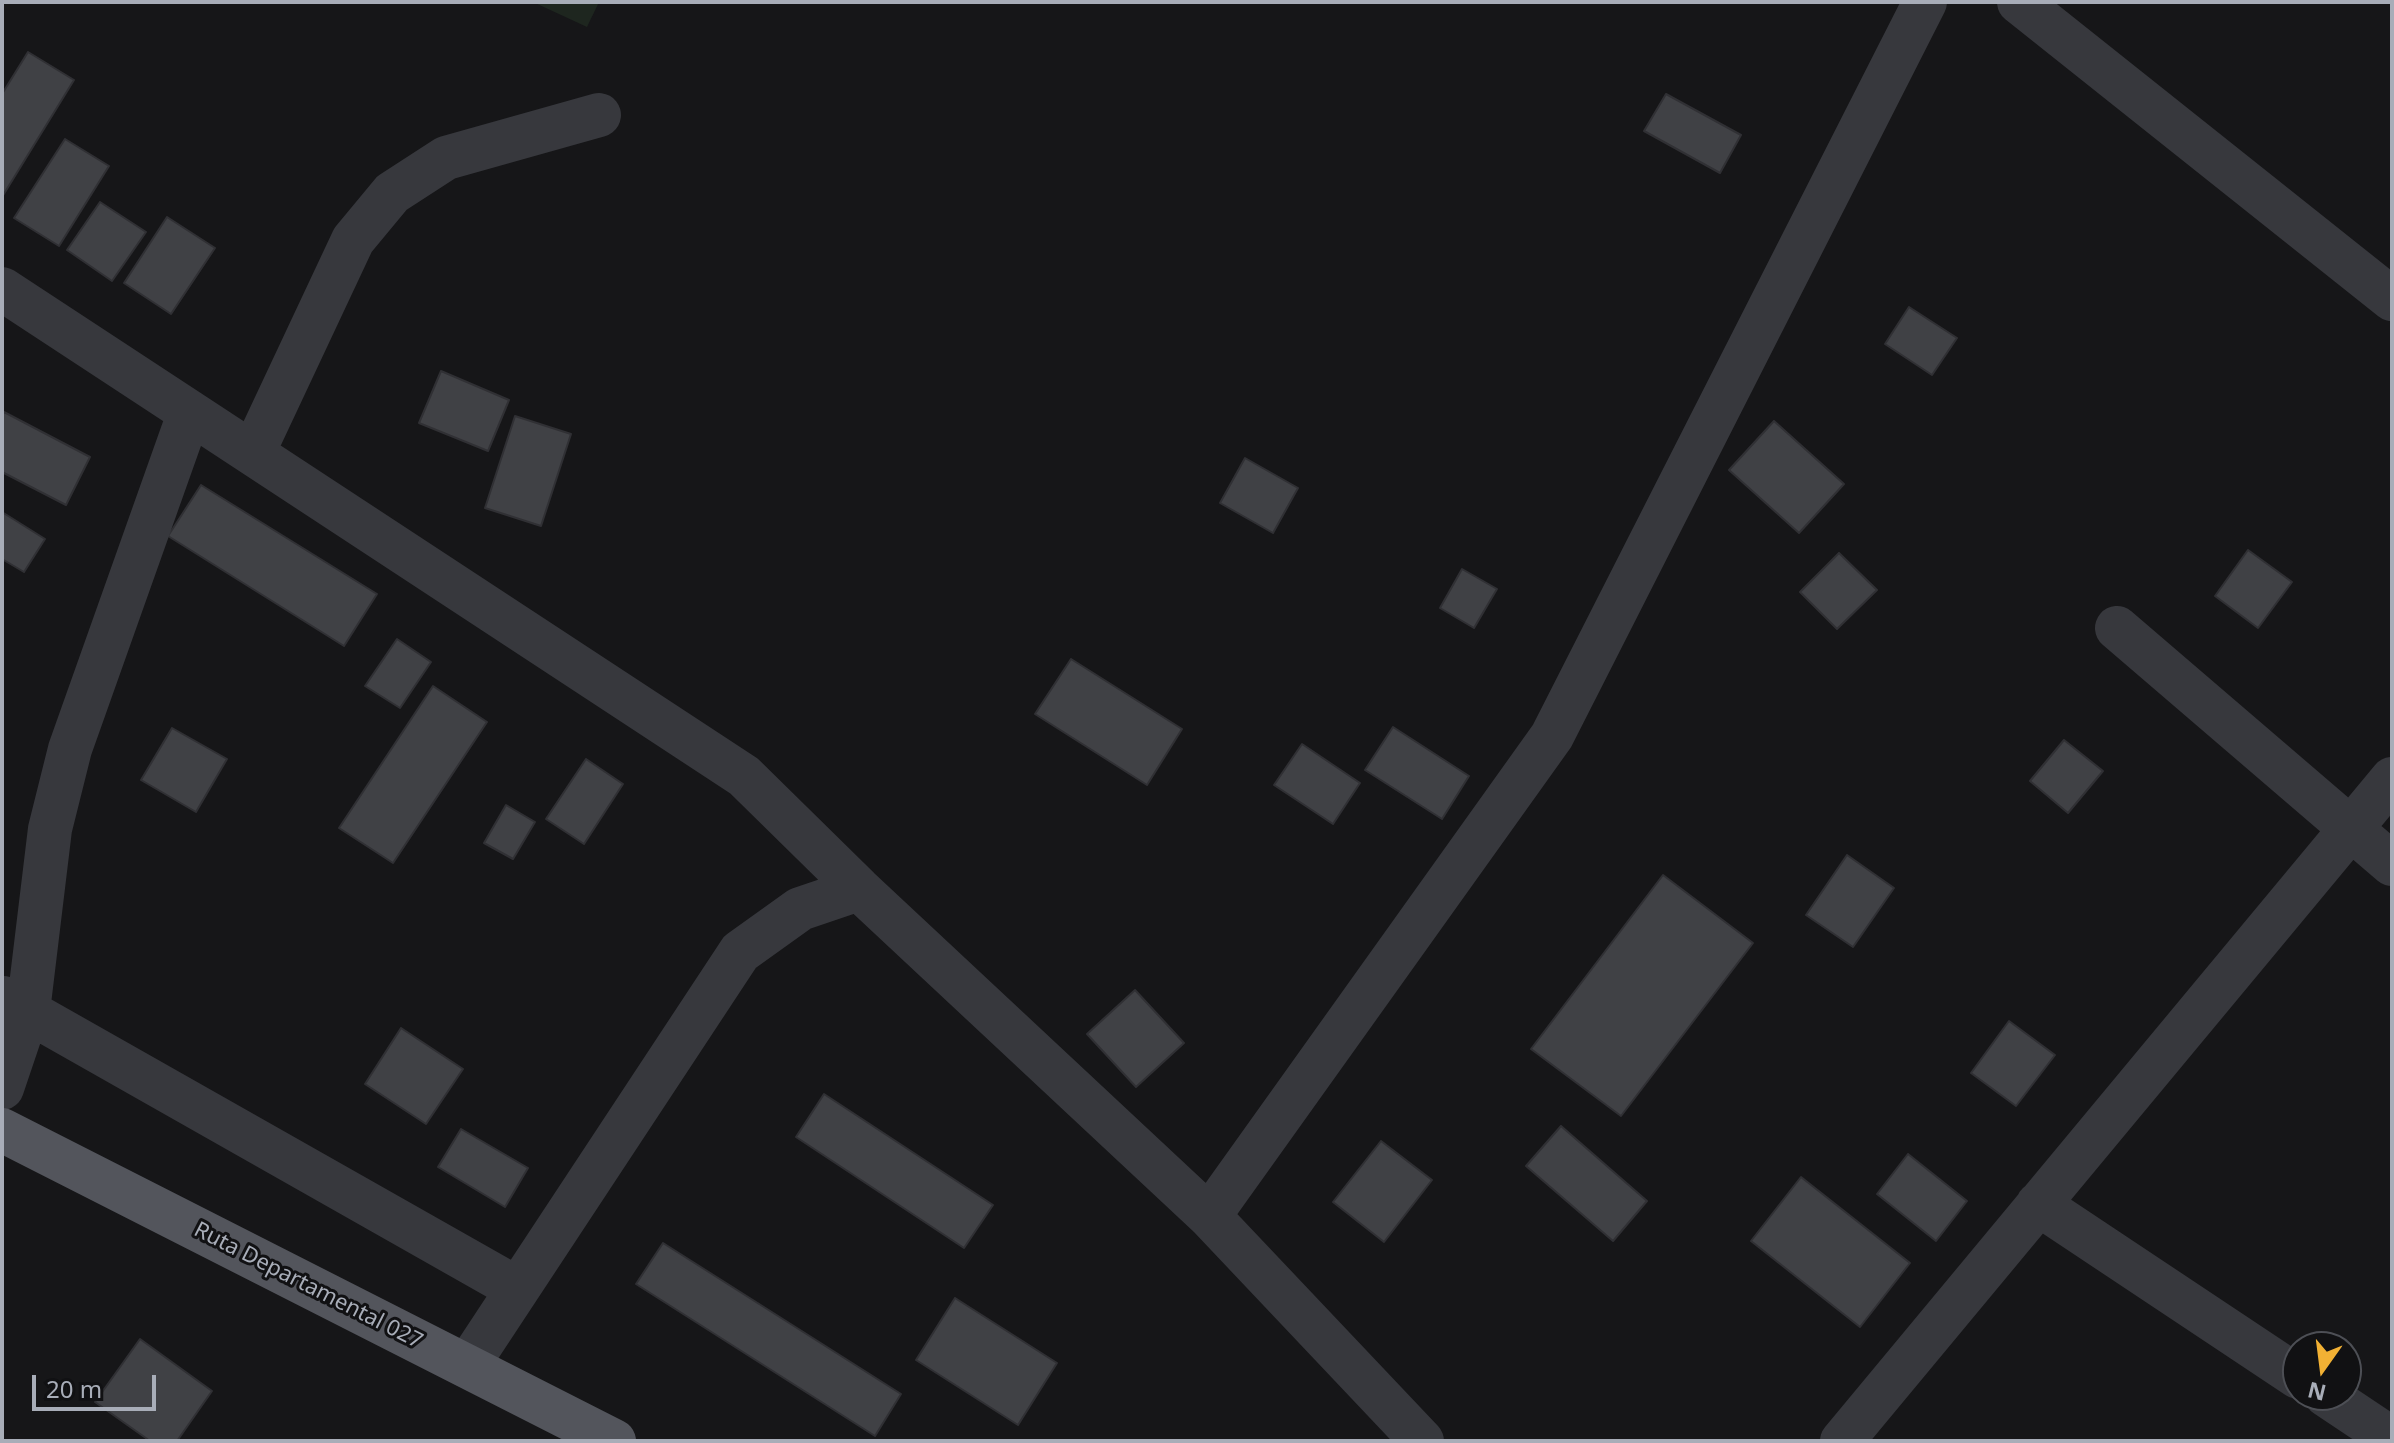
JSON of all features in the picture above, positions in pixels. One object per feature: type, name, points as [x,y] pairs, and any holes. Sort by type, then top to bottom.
[{"type":"main road","name":"Ruta Departamental 027","points":[[2,1130],[614,1441]]},
{"type":"street","points":[[1209,1216],[1552,736],[1925,2]]},
{"type":"street","points":[[2019,2],[2392,299]]},
{"type":"street","points":[[253,453],[353,240],[392,193],[446,158],[599,115]]},
{"type":"street","points":[[2,289],[744,776],[859,889],[1209,1216],[1422,1441]]},
{"type":"street","points":[[2,1088],[15,1004],[50,829],[70,749],[189,414]]},
{"type":"street","points":[[2117,628],[2392,864]]},
{"type":"street","points":[[1842,1441],[2392,779]]},
{"type":"street","points":[[467,1366],[740,952],[800,909],[859,889]]},
{"type":"street","points":[[15,1004],[516,1288]]},
{"type":"street","points":[[2038,1204],[2282,1366]]},
{"type":"street","points":[[2350,1411],[2392,1439]]},
{"type":"shaded area","points":[[533,2],[599,2],[587,27]]},
{"type":"building","points":[[28,52],[74,80],[2,197],[2,94]]},
{"type":"building","points":[[1666,94],[1741,135],[1720,173],[1644,131]]},
{"type":"building","points":[[65,139],[109,166],[59,246],[14,218]]},
{"type":"building","points":[[100,202],[146,232],[112,281],[67,250]]},
{"type":"building","points":[[167,217],[215,248],[171,314],[124,283]]},
{"type":"building","points":[[1909,307],[1957,338],[1932,375],[1885,344]]},
{"type":"building","points":[[441,371],[509,400],[488,451],[419,423]]},
{"type":"building","points":[[4,412],[90,457],[66,505],[2,472]]},
{"type":"building","points":[[515,416],[571,434],[541,526],[485,508]]},
{"type":"building","points":[[1774,421],[1844,484],[1799,533],[1729,470]]},
{"type":"building","points":[[1245,458],[1298,488],[1273,533],[1220,503]]},
{"type":"building","points":[[201,485],[377,594],[344,646],[168,536]]},
{"type":"building","points":[[2,512],[45,539],[24,572],[2,559]]},
{"type":"building","points":[[2248,550],[2292,582],[2258,628],[2215,596]]},
{"type":"building","points":[[1839,553],[1877,590],[1837,629],[1800,592]]},
{"type":"building","points":[[1462,569],[1497,589],[1474,628],[1440,608]]},
{"type":"building","points":[[397,639],[431,662],[400,708],[365,686]]},
{"type":"building","points":[[1071,659],[1182,729],[1147,785],[1035,714]]},
{"type":"building","points":[[433,686],[487,722],[393,863],[339,828]]},
{"type":"building","points":[[1393,727],[1469,776],[1442,819],[1365,770]]},
{"type":"building","points":[[172,728],[227,759],[196,812],[141,780]]},
{"type":"building","points":[[2064,740],[2103,771],[2068,813],[2030,781]]},
{"type":"building","points":[[1302,744],[1360,783],[1333,824],[1274,785]]},
{"type":"building","points":[[586,759],[623,784],[584,844],[546,819]]},
{"type":"building","points":[[506,805],[535,822],[513,859],[484,843]]},
{"type":"building","points":[[1847,855],[1894,888],[1853,947],[1806,915]]},
{"type":"building","points":[[1663,875],[1753,943],[1621,1116],[1531,1049]]},
{"type":"building","points":[[1135,990],[1184,1043],[1136,1087],[1087,1034]]},
{"type":"building","points":[[2009,1021],[2055,1055],[2016,1106],[1971,1073]]},
{"type":"building","points":[[401,1028],[463,1069],[426,1124],[365,1084]]},
{"type":"building","points":[[824,1094],[993,1205],[964,1248],[796,1137]]},
{"type":"building","points":[[1561,1126],[1647,1201],[1613,1241],[1526,1166]]},
{"type":"building","points":[[461,1129],[528,1168],[505,1207],[438,1167]]},
{"type":"building","points":[[1381,1141],[1432,1180],[1384,1242],[1333,1202]]},
{"type":"building","points":[[1908,1154],[1967,1201],[1936,1241],[1877,1194]]},
{"type":"building","points":[[1801,1177],[1910,1263],[1860,1327],[1751,1241]]},
{"type":"building","points":[[663,1243],[901,1394],[875,1436],[636,1284]]},
{"type":"building","points":[[955,1298],[1057,1363],[1018,1425],[916,1360]]},
{"type":"building","points":[[140,1339],[212,1391],[177,1441],[150,1441],[95,1402]]}]
